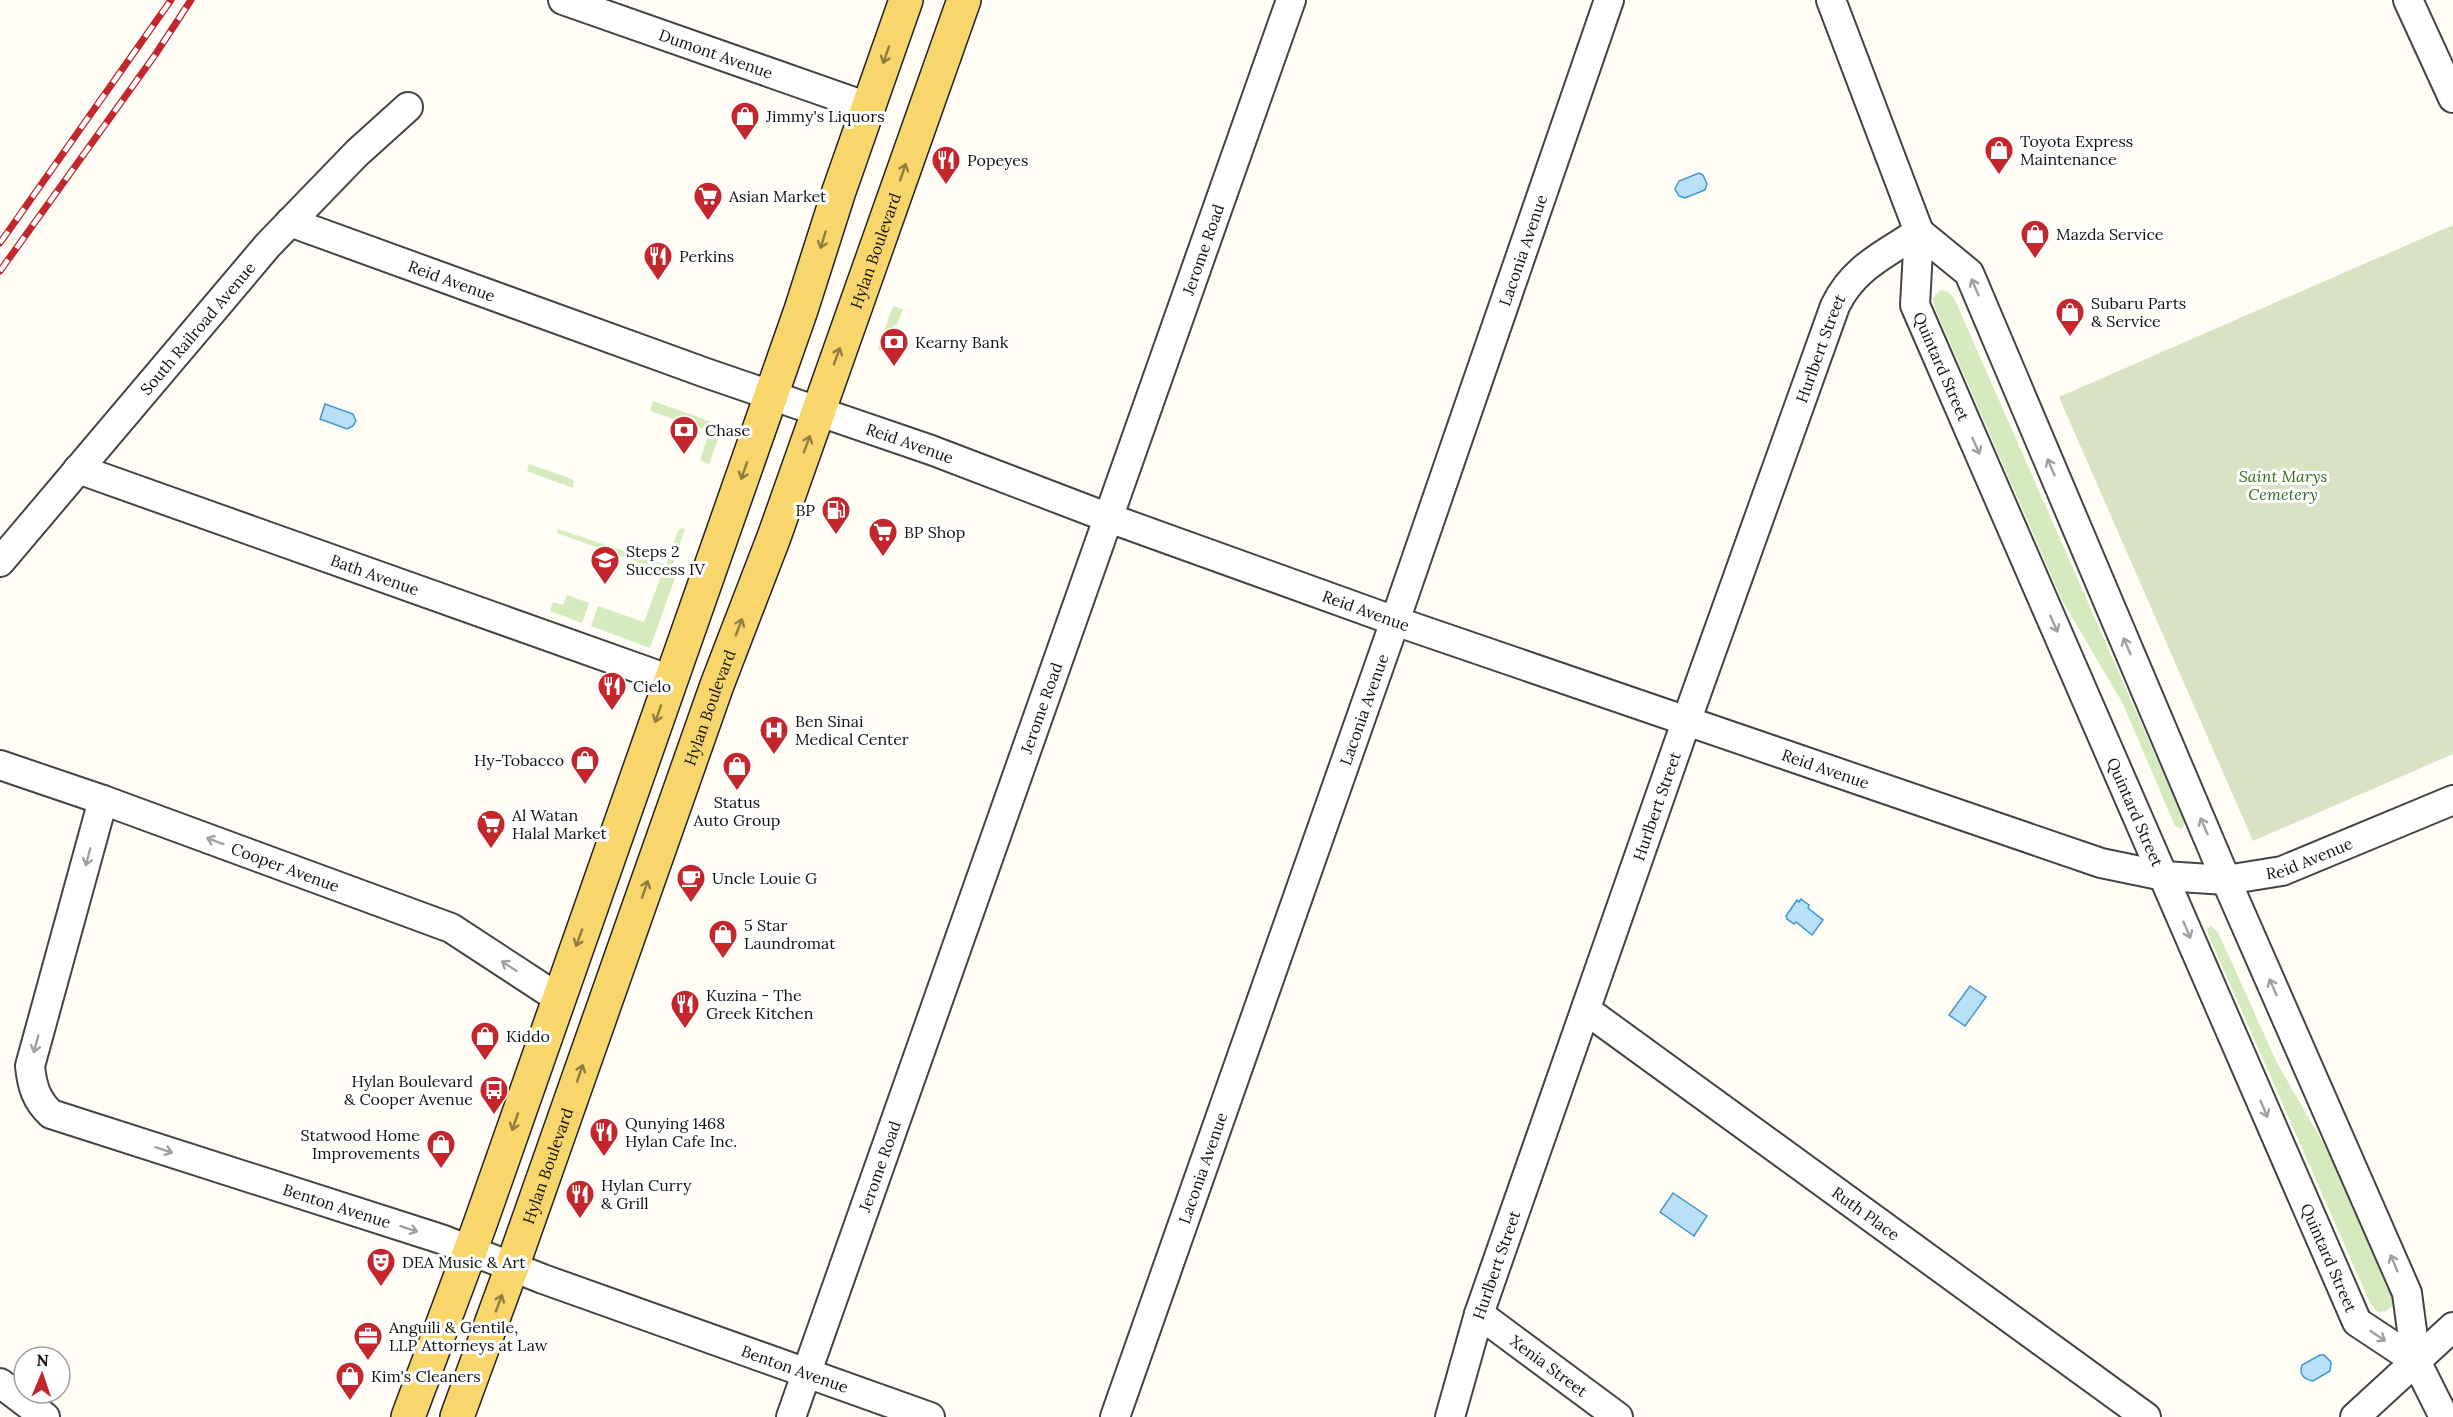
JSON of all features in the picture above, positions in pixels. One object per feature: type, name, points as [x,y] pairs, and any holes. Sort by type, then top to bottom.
[{"type":"main road","points":[[408,1417],[471,1251],[906,0]]},
{"type":"main road","name":"Hylan Boulevard","points":[[457,1417],[705,719],[819,412],[964,0]]},
{"type":"street","name":"Dumont Avenue","points":[[563,0],[868,107]]},
{"type":"street","name":"Jerome Road","points":[[791,1417],[1291,0]]},
{"type":"street","name":"Laconia Avenue","points":[[1114,1417],[1395,621],[1609,0]]},
{"type":"street","name":"Quintard Street","points":[[1831,0],[1919,232],[1915,305],[2357,1322],[2416,1361]]},
{"type":"street","points":[[2408,0],[2453,99]]},
{"type":"street","name":"South Railroad Avenue","points":[[0,561],[290,222],[357,153],[408,107]]},
{"type":"street","name":"Reid Avenue","points":[[290,222],[770,396],[931,450],[1109,518],[1395,621],[2101,863],[2164,876],[2226,879],[2282,871],[2453,800]]},
{"type":"street","name":"Quintard Street","points":[[1919,232],[1969,273],[2226,879],[2407,1293],[2416,1361],[2444,1417]]},
{"type":"street","name":"Hurlbert Street","points":[[1450,1417],[1479,1314],[1686,722],[1835,306],[1844,288],[1865,267],[1919,232]]},
{"type":"street","name":"Bath Avenue","points":[[78,469],[670,680]]},
{"type":"street","name":"Cooper Avenue","points":[[0,765],[103,800],[451,928],[558,998]]},
{"type":"street","name":"Benton Avenue","points":[[103,800],[30,1066],[35,1094],[51,1114],[471,1251],[930,1417]]},
{"type":"street","name":"Ruth Place","points":[[1586,1010],[2146,1417]]},
{"type":"street","name":"Xenia Street","points":[[1479,1314],[1618,1417]]},
{"type":"street","points":[[2355,1417],[2453,1327]]},
{"type":"street","points":[[0,1383],[45,1417]]},
{"type":"green space","name":"Saint Marys Cemetery","points":[[2453,225],[2453,754],[2253,841],[2059,397]]},
{"type":"green space","points":[[1941,290],[1948,292],[1954,298],[2185,823],[2182,829],[2175,826],[2123,704],[2062,600],[1934,306],[1933,298]]},
{"type":"green space","points":[[893,306],[903,309],[897,325],[894,325],[885,352],[878,349]]},
{"type":"green space","points":[[653,401],[723,426],[709,464],[700,460],[710,431],[650,411]]},
{"type":"green space","points":[[529,464],[572,479],[573,488],[527,471]]},
{"type":"green space","points":[[681,528],[685,529],[670,573],[676,575],[650,648],[591,626],[598,606],[644,622],[663,571],[557,533],[558,529],[666,565]]},
{"type":"green space","points":[[567,595],[589,603],[582,623],[550,611],[553,602],[563,605]]},
{"type":"green space","points":[[2211,926],[2218,932],[2277,1063],[2334,1162],[2393,1298],[2392,1306],[2386,1311],[2378,1312],[2371,1305],[2208,934],[2207,929]]},
{"type":"water","points":[[1699,173],[1703,175],[1707,184],[1705,190],[1685,198],[1679,196],[1675,189],[1679,181]]},
{"type":"water","points":[[325,404],[353,414],[356,421],[353,426],[347,429],[320,419]]},
{"type":"water","points":[[1801,899],[1823,920],[1812,935],[1796,922],[1794,924],[1787,919],[1786,916],[1797,900],[1799,902]]},
{"type":"water","points":[[1970,986],[1986,997],[1965,1026],[1949,1015]]},
{"type":"water","points":[[1673,1193],[1707,1216],[1694,1236],[1660,1212]]},
{"type":"water","points":[[2324,1355],[2331,1362],[2330,1371],[2313,1381],[2307,1379],[2303,1376],[2302,1365]]},
{"type":"railway","points":[[0,243],[171,0]]},
{"type":"railway","points":[[0,271],[155,55],[191,0]]},
{"type":"place","name":"Jimmy's Liquors","points":[[745,142]]},
{"type":"place","name":"Toyota Express Maintenance","points":[[1999,176]]},
{"type":"place","name":"Popeyes","points":[[946,186]]},
{"type":"place","name":"Asian Market","points":[[708,222]]},
{"type":"place","name":"Mazda Service","points":[[2035,260]]},
{"type":"place","name":"Perkins","points":[[658,282]]},
{"type":"place","name":"Subaru Parts & Service","points":[[2070,338]]},
{"type":"place","name":"Kearny Bank","points":[[894,368]]},
{"type":"place","name":"Chase","points":[[684,456]]},
{"type":"place","name":"BP","points":[[836,536]]},
{"type":"place","name":"BP Shop","points":[[883,558]]},
{"type":"place","name":"Steps 2 Success IV","points":[[605,586]]},
{"type":"place","name":"Cielo","points":[[612,712]]},
{"type":"place","name":"Ben Sinai Medical Center","points":[[774,756]]},
{"type":"place","name":"Hy-Tobacco","points":[[585,786]]},
{"type":"place","name":"Status Auto Group","points":[[737,792]]},
{"type":"place","name":"Al Watan Halal Market","points":[[491,850]]},
{"type":"place","name":"Uncle Louie G","points":[[691,904]]},
{"type":"place","name":"5 Star Laundromat","points":[[723,960]]},
{"type":"place","name":"Kuzina - The Greek Kitchen","points":[[685,1030]]},
{"type":"place","name":"Kiddo","points":[[485,1062]]},
{"type":"place","name":"Hylan Boulevard & Cooper Avenue","points":[[494,1116]]},
{"type":"place","name":"Qunying 1468 Hylan Cafe Inc.","points":[[604,1158]]},
{"type":"place","name":"Statwood Home Improvements","points":[[441,1170]]},
{"type":"place","name":"Hylan Curry & Grill","points":[[580,1220]]},
{"type":"place","name":"DEA Music & Art","points":[[381,1288]]},
{"type":"place","name":"Anguili & Gentile, LLP Attorneys at Law","points":[[368,1362]]},
{"type":"place","name":"Kim's Cleaners","points":[[350,1402]]}]
